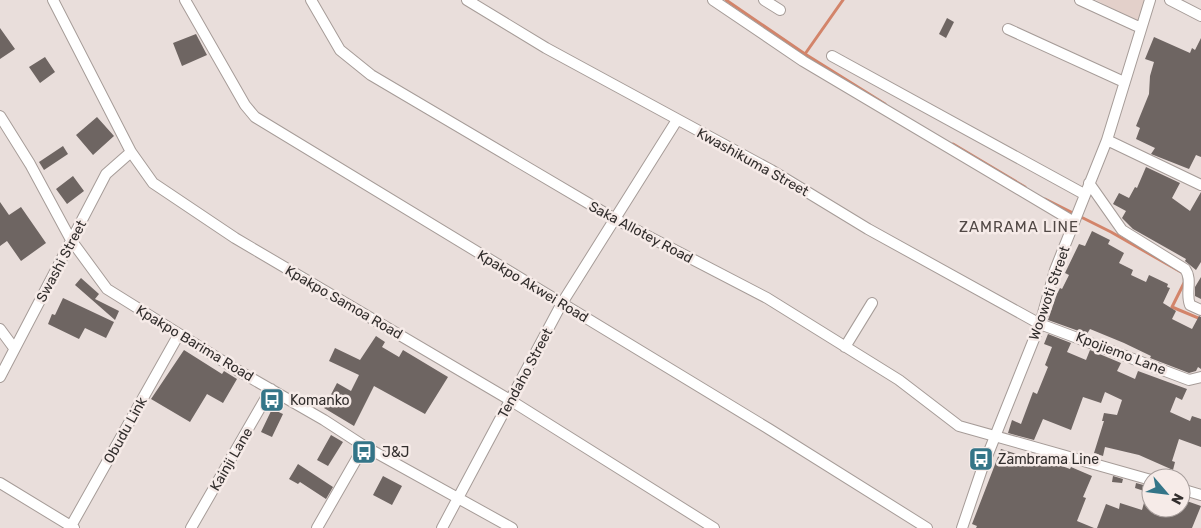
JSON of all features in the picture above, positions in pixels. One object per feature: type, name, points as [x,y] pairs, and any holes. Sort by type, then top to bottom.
[{"type":"street","name":"Kpakpo Samoa Road","points":[[53,0],[131,152],[153,183],[235,238],[510,400],[714,528]]},
{"type":"street","name":"Kpakpo Akwei Road","points":[[185,0],[244,105],[255,117],[562,303],[926,528]]},
{"type":"street","name":"Saka Allotey Road","points":[[311,0],[340,50],[371,75],[615,219],[767,298],[904,384],[959,426],[981,434],[995,435],[1141,477]]},
{"type":"street","name":"Kwashikuma Street","points":[[468,0],[546,48],[771,170],[868,229],[1040,324]]},
{"type":"street","points":[[713,0],[803,61],[1075,219]]},
{"type":"street","points":[[764,0],[780,10]]},
{"type":"street","points":[[1080,0],[1141,28]]},
{"type":"street","name":"Woowoti Street","points":[[962,528],[995,435],[1040,324],[1055,270],[1107,140],[1150,0]]},
{"type":"street","points":[[1170,0],[1201,16]]},
{"type":"street","points":[[1008,29],[1124,82]]},
{"type":"street","points":[[832,56],[1082,199]]},
{"type":"street","name":"Kpakpo Barima Road","points":[[0,116],[30,164],[71,240],[107,289],[364,446],[458,496],[512,528]]},
{"type":"street","name":"Tendaho Street","points":[[442,528],[562,303],[677,120]]},
{"type":"street","points":[[1107,140],[1201,185]]},
{"type":"street","name":"Swashi Street","points":[[0,377],[106,174],[131,152]]},
{"type":"street","points":[[1089,183],[1122,230],[1185,269],[1189,279],[1187,298],[1190,306],[1201,310]]},
{"type":"street","points":[[845,346],[872,303]]},
{"type":"street","name":"Kpojiemo Lane","points":[[1040,324],[1189,380],[1201,377]]},
{"type":"street","points":[[0,329],[14,348]]},
{"type":"street","name":"Obudu Link","points":[[72,527],[179,334]]},
{"type":"street","name":"Kainji Lane","points":[[191,528],[271,389]]},
{"type":"street","points":[[317,528],[364,446]]},
{"type":"street","points":[[0,483],[72,527]]},
{"type":"shaded area","points":[[1096,0],[1148,0],[1140,24]]},
{"type":"building","points":[[947,18],[954,22],[946,38],[939,34]]},
{"type":"building","points":[[0,28],[15,49],[0,59]]},
{"type":"building","points":[[196,34],[207,55],[182,66],[173,43]]},
{"type":"building","points":[[1154,37],[1190,53],[1192,48],[1195,50],[1201,38],[1201,157],[1196,155],[1189,169],[1151,154],[1155,148],[1136,139],[1140,128],[1136,126],[1149,94],[1150,76],[1154,62],[1145,59]]},
{"type":"building","points":[[45,57],[55,72],[40,83],[29,67]]},
{"type":"building","points":[[97,117],[114,136],[93,155],[76,135]]},
{"type":"building","points":[[63,146],[68,154],[44,170],[39,162]]},
{"type":"building","points":[[1146,167],[1180,183],[1172,198],[1190,211],[1201,192],[1201,262],[1196,270],[1185,261],[1186,259],[1133,229],[1122,218],[1126,211],[1113,204],[1119,193],[1129,198],[1135,187],[1137,188]]},
{"type":"building","points":[[73,176],[84,191],[67,204],[56,189]]},
{"type":"building","points":[[0,202],[9,215],[21,207],[46,243],[21,261],[7,241],[0,246]]},
{"type":"building","points":[[1092,231],[1110,240],[1108,244],[1124,253],[1119,263],[1133,270],[1131,275],[1146,282],[1149,275],[1168,284],[1167,287],[1170,288],[1163,303],[1176,311],[1172,319],[1192,329],[1199,316],[1201,317],[1201,369],[1198,367],[1196,371],[1189,373],[1150,358],[1151,356],[1090,329],[1087,334],[1048,320],[1057,294],[1060,288],[1062,289],[1069,275],[1065,273],[1079,244],[1085,246]]},
{"type":"building","points":[[1201,277],[1201,299],[1195,296],[1195,287]]},
{"type":"building","points":[[81,278],[99,294],[95,299],[119,311],[115,320],[75,285]]},
{"type":"building","points":[[63,298],[114,322],[106,338],[85,328],[79,339],[48,324],[52,314],[55,315]]},
{"type":"building","points":[[1048,334],[1071,343],[1067,352],[1086,360],[1090,350],[1121,363],[1117,371],[1135,379],[1138,371],[1187,389],[1182,400],[1176,397],[1170,412],[1190,421],[1192,416],[1201,419],[1201,447],[1179,439],[1172,461],[1175,462],[1174,468],[1168,468],[1139,455],[1105,447],[1103,456],[1094,453],[1104,421],[1102,421],[1104,413],[1117,415],[1122,400],[1105,392],[1101,403],[1083,397],[1071,430],[1043,419],[1034,440],[1008,433],[1012,420],[1021,424],[1033,392],[1037,394],[1048,367],[1045,365],[1052,347],[1044,344]]},
{"type":"building","points":[[376,336],[385,342],[382,347],[399,357],[403,350],[448,377],[425,414],[374,386],[354,426],[324,408],[337,383],[351,391],[359,375],[329,361],[335,348],[360,360]]},
{"type":"building","points":[[184,350],[222,374],[224,371],[237,379],[223,403],[207,394],[190,422],[151,399]]},
{"type":"building","points":[[272,409],[283,414],[272,437],[261,432]]},
{"type":"building","points":[[331,435],[343,442],[328,466],[317,460]]},
{"type":"building","points":[[1001,449],[1042,462],[1043,459],[1070,469],[1071,467],[1092,476],[1083,497],[1086,498],[1077,521],[1094,528],[976,528],[977,526],[972,524]]},
{"type":"building","points":[[298,464],[333,487],[326,499],[300,482],[298,484],[289,479]]},
{"type":"building","points":[[383,476],[402,486],[392,505],[373,495]]},
{"type":"building","points":[[1113,476],[1123,479],[1122,483],[1112,482]]},
{"type":"building","points":[[1136,483],[1141,484],[1141,490],[1135,488]]},
{"type":"building","points":[[1191,502],[1201,506],[1192,528],[1097,528],[1106,504],[1119,509],[1120,503],[1141,510],[1141,518],[1191,518]]},
{"type":"waterway","points":[[726,0],[805,54],[885,104]]},
{"type":"waterway","points":[[805,54],[843,0]]},
{"type":"waterway","points":[[953,144],[1025,187]]},
{"type":"waterway","points":[[1045,199],[1111,232],[1181,272]]},
{"type":"waterway","points":[[1186,279],[1172,307],[1201,319]]},
{"type":"place","name":"Komanko","points":[[272,400]]},
{"type":"place","name":"J&J","points":[[364,452]]},
{"type":"place","name":"Zambrama Line","points":[[981,459]]},
{"type":"district","name":"ZAMRAMA LINE","points":[[1019,227]]}]
